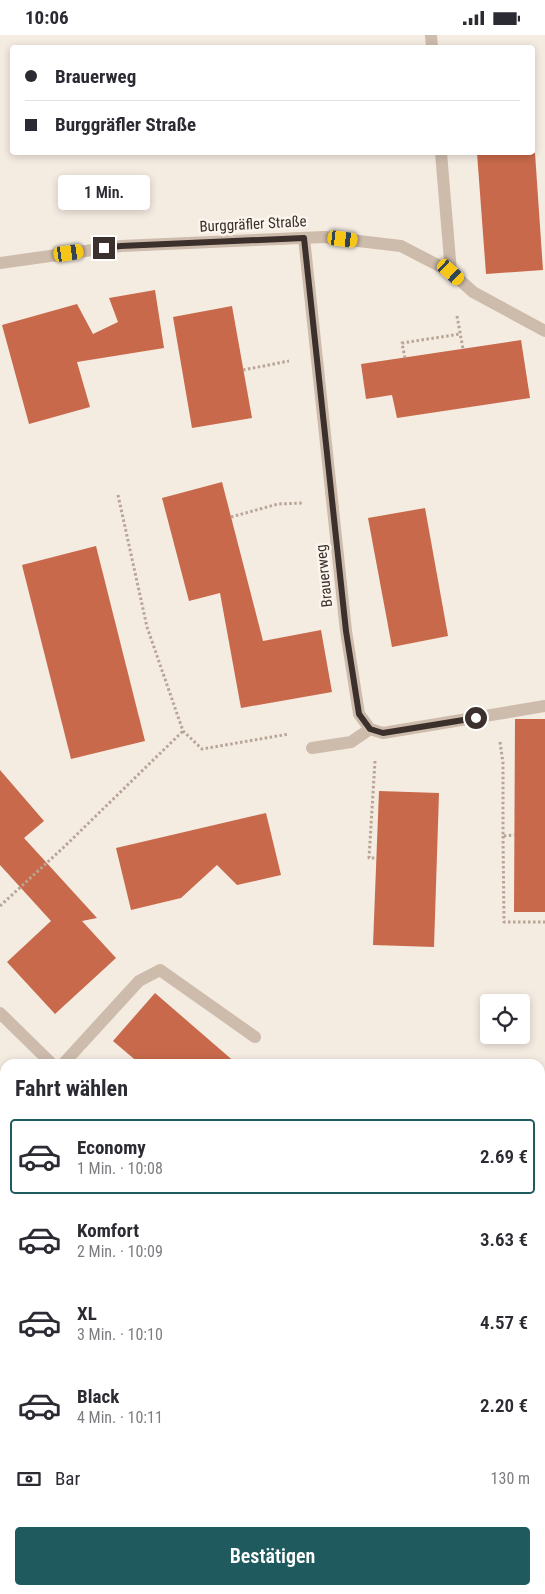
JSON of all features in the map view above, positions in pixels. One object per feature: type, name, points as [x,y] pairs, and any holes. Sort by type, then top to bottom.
[{"type":"street","points":[[441,155],[451,272]]},
{"type":"street","name":"Burggräfler Straße","points":[[0,263],[121,246],[324,237],[401,246],[451,272],[473,292],[545,331]]},
{"type":"street","name":"Brauerweg","points":[[304,238],[346,631],[359,714],[370,729]]},
{"type":"street","points":[[312,747],[351,742],[370,729],[383,733],[545,707]]},
{"type":"street","points":[[68,1059],[139,981],[160,970],[255,1037]]},
{"type":"street","points":[[0,1013],[47,1059]]},
{"type":"path","points":[[455,309],[463,349]]},
{"type":"path","points":[[405,358],[402,343],[460,333]]},
{"type":"path","points":[[243,370],[317,356]]},
{"type":"path","points":[[118,495],[147,627],[183,731],[202,749],[299,732],[312,747]]},
{"type":"path","points":[[231,517],[278,505],[332,501]]},
{"type":"path","points":[[0,906],[64,847],[183,731]]},
{"type":"path","points":[[498,734],[503,763],[504,922],[545,922]]},
{"type":"path","points":[[375,758],[370,858],[376,858]]},
{"type":"path","points":[[503,836],[514,835]]},
{"type":"building","points":[[535,153],[543,270],[486,274],[477,155],[535,155]]},
{"type":"building","points":[[155,290],[164,348],[77,362],[90,407],[29,424],[2,325],[77,304],[93,334],[118,322],[109,298]]},
{"type":"building","points":[[232,306],[252,418],[192,428],[173,317]]},
{"type":"building","points":[[521,340],[530,398],[397,418],[392,395],[366,399],[361,364]]},
{"type":"building","points":[[222,482],[263,641],[321,630],[332,692],[241,708],[220,593],[189,601],[162,498]]},
{"type":"building","points":[[425,508],[448,636],[392,647],[368,518]]},
{"type":"building","points":[[96,546],[145,741],[71,759],[22,565]]},
{"type":"building","points":[[515,719],[545,719],[545,912],[514,912]]},
{"type":"building","points":[[0,770],[44,821],[24,838],[97,918],[82,921],[116,958],[55,1014],[7,962],[51,921],[0,865]]},
{"type":"building","points":[[379,791],[439,793],[434,947],[373,945]]},
{"type":"building","points":[[266,813],[281,875],[237,885],[217,865],[181,898],[131,910],[116,848]]},
{"type":"building","points":[[155,993],[231,1059],[134,1059],[113,1041]]},
{"type":"route","points":[[104,248],[304,238],[346,631],[359,714],[370,729],[383,733],[476,718]]}]
